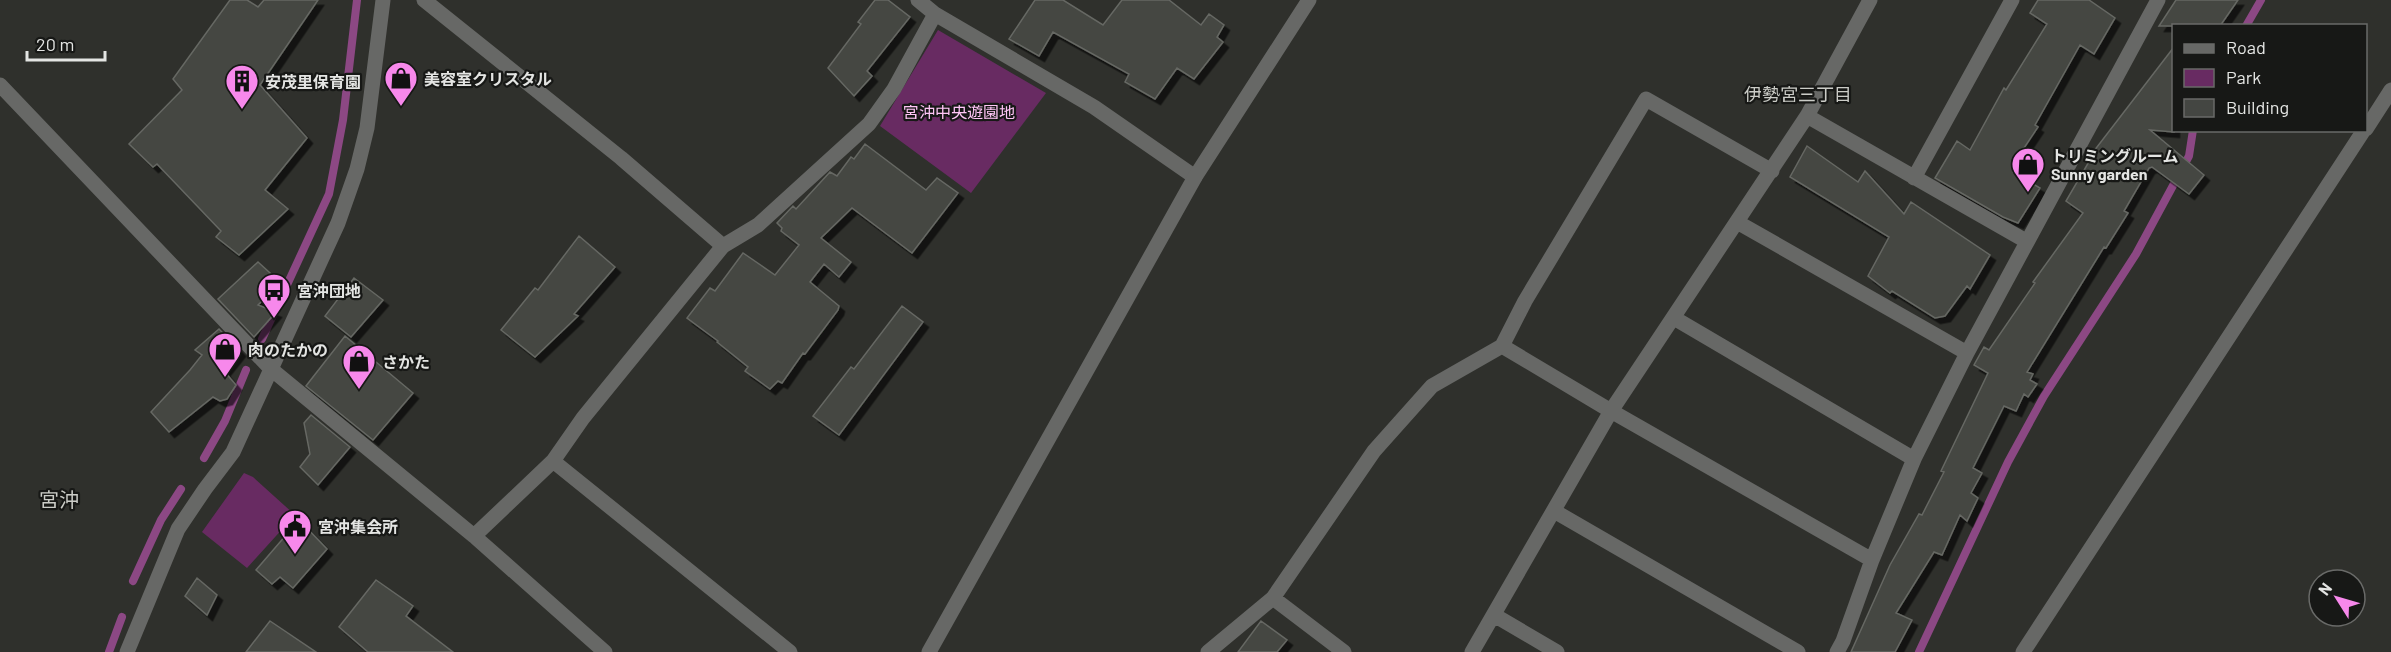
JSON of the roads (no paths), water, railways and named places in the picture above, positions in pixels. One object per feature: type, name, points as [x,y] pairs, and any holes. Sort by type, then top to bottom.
[{"type":"street","points":[[127,652],[178,530],[233,452],[338,223],[357,169],[367,128],[383,0]]},
{"type":"street","points":[[424,0],[621,158],[723,246]]},
{"type":"street","points":[[918,0],[935,14],[1094,107],[1195,177]]},
{"type":"street","points":[[929,652],[1195,177],[1309,0]]},
{"type":"street","points":[[1472,652],[1611,411],[1807,117],[1870,0]]},
{"type":"street","points":[[1914,178],[2012,0]]},
{"type":"street","points":[[1837,652],[1914,459],[2026,242],[2158,0]]},
{"type":"street","points":[[474,536],[553,461],[583,418],[723,246],[758,225],[869,124],[894,88],[935,14]]},
{"type":"street","points":[[0,85],[271,369],[474,536],[605,652]]},
{"type":"street","points":[[2367,127],[2391,90]]},
{"type":"street","points":[[1208,652],[1273,598],[1374,451],[1432,386],[1502,346],[1524,301],[1646,99],[1772,171]]},
{"type":"street","points":[[1807,117],[2026,242]]},
{"type":"street","points":[[2023,652],[2364,132]]},
{"type":"street","points":[[1737,222],[1967,353]]},
{"type":"street","points":[[1674,318],[1914,459]]},
{"type":"street","points":[[1502,346],[1872,560]]},
{"type":"street","points":[[553,461],[790,652]]},
{"type":"street","points":[[1554,511],[1798,652]]},
{"type":"street","points":[[1273,598],[1344,652]]},
{"type":"street","points":[[1494,615],[1557,652]]},
{"type":"waterway","points":[[262,339],[329,194],[343,120],[357,0]]},
{"type":"waterway","points":[[2247,24],[2261,0]]},
{"type":"waterway","points":[[1919,652],[2008,462],[2044,396],[2136,254],[2189,156],[2193,132]]},
{"type":"waterway","points":[[204,458],[225,421],[246,370]]},
{"type":"waterway","points":[[133,581],[161,520],[181,489]]},
{"type":"waterway","points":[[109,652],[122,617]]},
{"type":"place","name":"美容室クリスタル","points":[[401,107]]},
{"type":"place","name":"安茂里保育園","points":[[242,110]]},
{"type":"place","name":"トリミングルーム Sunny garden","points":[[2028,193]]},
{"type":"place","name":"宮沖団地","points":[[274,319]]},
{"type":"place","name":"肉のたかの","points":[[225,378]]},
{"type":"place","name":"さかた","points":[[359,390]]},
{"type":"place","name":"宮沖集会所","points":[[295,555]]},
{"type":"district","name":"伊勢宮三丁目","points":[[1798,94]]},
{"type":"district","name":"宮沖","points":[[59,499]]},
{"type":"park label","name":"宮沖中央遊園地","points":[[959,111]]}]
